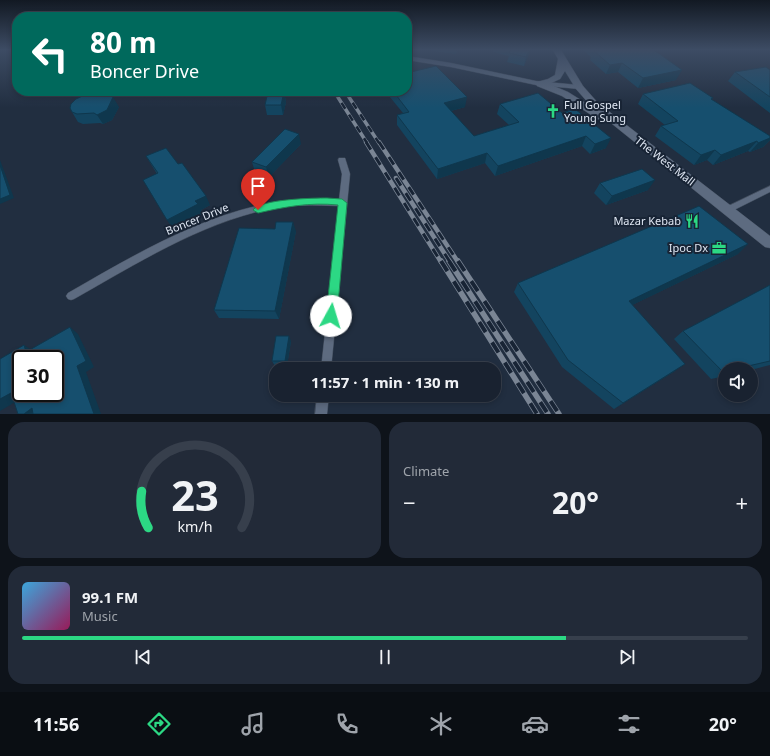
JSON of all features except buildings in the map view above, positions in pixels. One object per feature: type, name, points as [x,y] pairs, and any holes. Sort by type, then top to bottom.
[{"type":"main road","points":[[540,84],[558,79],[561,74],[561,69]]},
{"type":"main road","name":"The West Mall","points":[[568,69],[579,87],[595,105],[770,243]]},
{"type":"main road","points":[[540,84],[565,94],[593,113],[632,135]]},
{"type":"street","points":[[471,69],[540,84],[579,87]]},
{"type":"street","points":[[327,362],[346,174],[342,160]]},
{"type":"street","points":[[727,210],[770,189]]},
{"type":"street","name":"Boncer Drive","points":[[70,296],[164,245],[202,227],[232,216],[291,202],[327,201],[342,203]]},
{"type":"street","points":[[321,414],[322,402]]},
{"type":"railway","points":[[337,96],[367,143]]},
{"type":"railway","points":[[348,96],[379,143]]},
{"type":"railway","points":[[366,142],[441,262]]},
{"type":"railway","points":[[379,142],[458,262]]},
{"type":"railway","points":[[396,178],[450,262]]},
{"type":"railway","points":[[441,261],[537,414]]},
{"type":"railway","points":[[449,261],[548,414]]},
{"type":"railway","points":[[458,261],[559,414]]},
{"type":"place","name":"Full Gospel Young Sung","points":[[553,111]]},
{"type":"place","name":"Mazar Kebab","points":[[692,221]]},
{"type":"place","name":"Ipoc Dx","points":[[719,248]]},
{"type":"route","points":[[258,210],[291,202],[327,201],[342,203],[331,316]]}]
